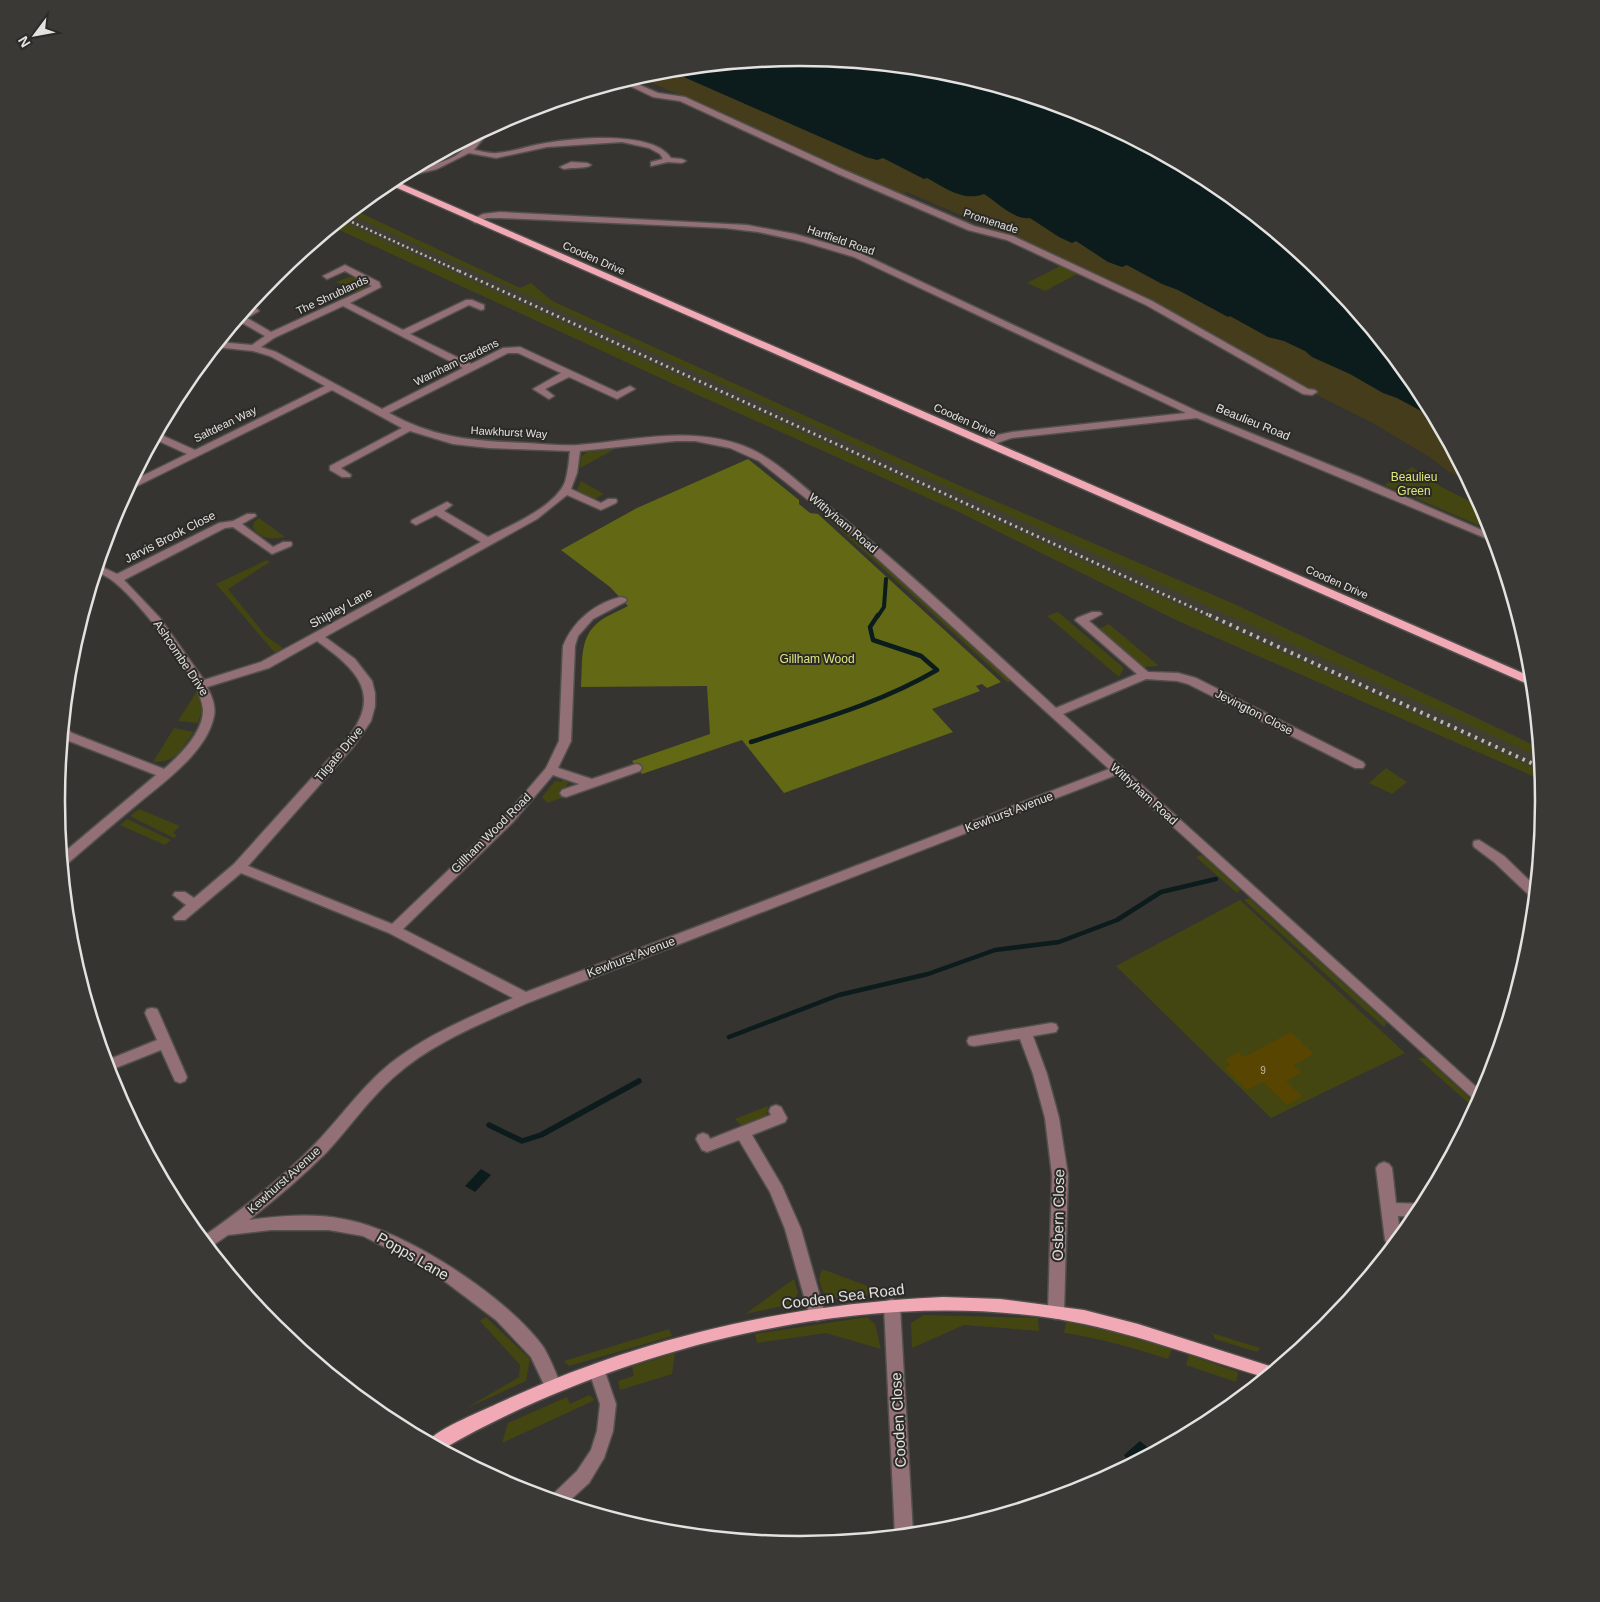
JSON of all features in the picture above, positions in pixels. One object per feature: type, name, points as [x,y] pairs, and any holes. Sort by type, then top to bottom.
[{"type":"main road","name":"Cooden Drive","points":[[399,186],[1525,679]]},
{"type":"main road","name":"Cooden Sea Road","points":[[440,1442],[513,1404],[553,1386],[650,1352],[737,1329],[817,1314],[892,1306],[932,1304],[1056,1312],[1117,1324],[1264,1370]]},
{"type":"street","name":"Promenade","points":[[634,85],[656,95],[682,99],[841,172],[972,228],[1010,238],[1149,303],[1306,392],[1312,392]]},
{"type":"street","points":[[424,169],[443,164],[469,151],[480,140]]},
{"type":"street","points":[[567,157],[611,140],[639,142],[663,152],[668,160]]},
{"type":"street","points":[[469,151],[496,156],[548,145],[567,157],[587,165]]},
{"type":"street","points":[[654,164],[668,160],[682,161]]},
{"type":"street","name":"Hartfield Road","points":[[476,220],[486,216],[500,215],[589,218],[748,228],[801,238],[856,255],[1198,415]]},
{"type":"street","name":"The Shrublands","points":[[254,348],[271,336],[377,287],[376,284],[346,268],[326,276]]},
{"type":"street","points":[[404,333],[469,302],[481,307]]},
{"type":"street","points":[[343,303],[469,367]]},
{"type":"street","points":[[250,313],[254,311]]},
{"type":"street","points":[[244,320],[271,336]]},
{"type":"street","name":"Hawkhurst Way","points":[[224,346],[254,348],[273,354],[409,428],[453,441],[575,448],[676,438],[714,441],[749,451],[805,492]]},
{"type":"street","name":"Warnham Gardens","points":[[382,413],[469,367],[506,350],[520,350],[618,396],[630,390]]},
{"type":"street","points":[[550,396],[538,390],[569,373]]},
{"type":"street","name":"Saltdean Way","points":[[139,481],[333,386]]},
{"type":"street","name":"Beaulieu Road","points":[[987,443],[997,438],[1012,435],[1198,415],[1358,480],[1485,535]]},
{"type":"street","points":[[346,475],[334,468],[409,428]]},
{"type":"street","points":[[160,438],[194,453]]},
{"type":"street","points":[[575,448],[572,479],[567,491],[601,507],[612,501]]},
{"type":"street","name":"Shipley Lane","points":[[202,685],[265,665],[318,637],[554,504],[567,491]]},
{"type":"street","name":"Withyham Road","points":[[805,492],[850,528],[1474,1093]]},
{"type":"street","points":[[416,522],[447,505]]},
{"type":"street","points":[[436,511],[489,542]]},
{"type":"street","name":"Jarvis Brook Close","points":[[118,579],[223,525],[235,524],[251,516]]},
{"type":"street","name":"Jarvis Brook Close","points":[[235,524],[272,551],[287,544]]},
{"type":"street","name":"Ashcombe Drive","points":[[68,856],[166,774],[192,747],[203,729],[209,712],[209,700],[202,685],[142,602],[118,579],[102,571]]},
{"type":"street","name":"Gillham Wood Road","points":[[394,930],[509,819],[551,770],[565,741],[569,646],[573,634],[592,614],[621,600]]},
{"type":"street","points":[[1096,614],[1081,620],[1145,675]]},
{"type":"street","name":"Tilgate Drive","points":[[180,917],[239,867],[350,744],[365,723],[370,705],[367,683],[360,669],[318,637]]},
{"type":"street","name":"Jevington Close","points":[[1055,713],[1145,675],[1178,677],[1192,681],[1359,765]]},
{"type":"street","points":[[68,736],[166,774]]},
{"type":"street","points":[[566,793],[636,768]]},
{"type":"street","points":[[551,770],[593,784]]},
{"type":"street","name":"Kewhurst Avenue","points":[[211,1239],[270,1195],[319,1149],[372,1089],[400,1064],[433,1042],[525,998],[1118,770]]},
{"type":"street","points":[[1479,844],[1499,859],[1530,888]]},
{"type":"street","points":[[239,867],[394,930],[525,998]]},
{"type":"street","points":[[180,895],[195,904]]},
{"type":"street","points":[[152,1013],[180,1077]]},
{"type":"street","points":[[974,1041],[1051,1028]]},
{"type":"street","name":"Osbern Close","points":[[1025,1032],[1040,1074],[1052,1118],[1060,1175],[1056,1312]]},
{"type":"street","points":[[114,1063],[166,1043]]},
{"type":"street","points":[[704,1139],[707,1146],[780,1118],[776,1111]]},
{"type":"street","points":[[743,1132],[776,1190],[793,1229],[817,1314]]},
{"type":"street","points":[[1384,1168],[1392,1235]]},
{"type":"street","points":[[1390,1209],[1410,1211]]},
{"type":"street","name":"Popps Lane","points":[[225,1229],[290,1222],[345,1224],[379,1234],[466,1287],[508,1321],[537,1352],[553,1386]]},
{"type":"street","name":"Cooden Close","points":[[892,1306],[904,1529]]},
{"type":"street","points":[[562,1496],[583,1477],[598,1454],[605,1431],[608,1404],[596,1371]]},
{"type":"shaded area","points":[[800,66],[896,72],[990,91],[1036,105],[1081,122],[1168,164],[1247,218],[1285,248],[1353,316],[1383,354],[1423,412],[1397,398],[1383,393],[1350,374],[1312,357],[1305,351],[1284,341],[1268,337],[1127,265],[1122,267],[1108,262],[1076,241],[1072,243],[1059,237],[1030,218],[1018,217],[1012,214],[984,194],[969,196],[955,193],[883,158],[877,160],[866,157],[681,76],[752,68]]},
{"type":"shaded area","points":[[360,213],[520,288],[531,283],[552,301],[958,485],[1234,604],[1532,745],[1534,776],[1176,620],[957,511],[676,385],[338,230]]},
{"type":"shaded area","points":[[481,1169],[491,1175],[475,1192],[465,1186]]},
{"type":"shaded area","points":[[1140,1441],[1148,1448],[1124,1460],[1126,1458],[1124,1455]]},
{"type":"green space","points":[[360,213],[520,288],[531,283],[552,301],[958,485],[1234,604],[1532,745],[1533,754],[355,217]]},
{"type":"green space","points":[[346,223],[1534,768],[1534,776],[1176,620],[957,511],[676,385],[338,230]]},
{"type":"green space","points":[[1062,265],[1079,273],[1045,291],[1027,283]]},
{"type":"green space","points":[[349,277],[359,278],[370,284],[357,292],[336,282]]},
{"type":"green space","points":[[615,449],[580,468],[581,457],[587,452]]},
{"type":"green space","name":"Gillham Wood","points":[[748,459],[799,500],[799,504],[810,513],[818,514],[1001,682],[987,688],[982,684],[976,686],[980,691],[932,709],[953,732],[784,793],[742,740],[642,774],[632,761],[710,734],[707,686],[581,687],[582,656],[586,639],[597,623],[628,606],[610,587],[561,550],[637,508]]},
{"type":"green space","name":"Beaulieu Green","points":[[1412,467],[1443,488],[1471,501],[1481,526],[1385,485]]},
{"type":"green space","points":[[581,481],[604,494],[595,499],[581,494],[577,490]]},
{"type":"green space","points":[[823,514],[849,533],[1011,680],[1008,683]]},
{"type":"green space","points":[[259,518],[285,537],[271,538],[256,532],[253,528],[254,522]]},
{"type":"green space","points":[[267,560],[270,562],[228,589],[266,636],[283,648],[275,653],[216,584]]},
{"type":"green space","points":[[1058,612],[1124,668],[1119,677],[1047,616]]},
{"type":"green space","points":[[1109,624],[1159,666],[1143,667],[1098,629]]},
{"type":"green space","points":[[197,691],[204,704],[198,723],[178,721]]},
{"type":"green space","points":[[174,728],[194,732],[178,754],[168,760],[153,762]]},
{"type":"green space","points":[[1386,768],[1407,782],[1392,794],[1369,783]]},
{"type":"green space","points":[[564,779],[568,783],[566,787],[559,791],[564,797],[547,803],[542,797],[555,781],[561,782]]},
{"type":"green space","points":[[139,809],[180,826],[173,833],[177,835],[174,838],[130,816]]},
{"type":"green space","points":[[127,819],[171,840],[165,845],[120,825]]},
{"type":"green space","points":[[1202,855],[1240,890],[1237,893],[1196,857]]},
{"type":"green space","points":[[1249,898],[1387,1023],[1384,1027],[1244,900]]},
{"type":"green space","points":[[1240,900],[1405,1053],[1271,1118],[1116,966]]},
{"type":"green space","points":[[1418,1058],[1426,1058],[1471,1100],[1469,1104]]},
{"type":"green space","points":[[768,1106],[766,1118],[742,1126],[735,1119]]},
{"type":"green space","points":[[822,1269],[886,1293],[838,1299],[823,1292],[819,1280]]},
{"type":"green space","points":[[794,1279],[798,1293],[792,1304],[745,1314]]},
{"type":"green space","points":[[924,1315],[1038,1318],[1039,1331],[964,1325],[912,1348],[911,1323]]},
{"type":"green space","points":[[486,1317],[530,1359],[526,1381],[465,1409],[519,1377],[520,1365],[480,1321]]},
{"type":"green space","points":[[867,1317],[875,1324],[881,1349],[826,1333],[757,1343],[755,1334]]},
{"type":"green space","points":[[1066,1322],[1116,1333],[1172,1349],[1168,1359],[1129,1347],[1064,1333]]},
{"type":"green space","points":[[669,1329],[672,1336],[569,1366],[564,1361]]},
{"type":"green space","points":[[1212,1333],[1260,1348],[1257,1352],[1215,1339]]},
{"type":"green space","points":[[675,1353],[672,1374],[620,1390],[618,1381],[634,1376],[632,1367]]},
{"type":"green space","points":[[1189,1355],[1238,1372],[1236,1382],[1186,1365]]},
{"type":"green space","points":[[589,1395],[595,1400],[502,1443],[508,1423],[567,1397],[570,1404]]},
{"type":"sand","points":[[800,66],[896,72],[973,87],[1298,260],[1353,316],[1383,354],[1437,434],[1459,476],[1449,472],[1431,458],[1371,422],[1305,389],[1151,302],[1051,254],[907,192],[900,195],[650,82],[704,72]]},
{"type":"building","points":[[1291,1032],[1314,1054],[1294,1065],[1302,1072],[1286,1081],[1302,1096],[1287,1105],[1263,1082],[1247,1090],[1224,1068],[1230,1065],[1225,1060],[1238,1052],[1244,1057]]},
{"type":"waterway","points":[[878,616],[884,607],[886,579]]},
{"type":"waterway","points":[[751,742],[870,702],[937,670],[921,656],[873,640],[870,627],[878,615]]},
{"type":"waterway","points":[[729,1037],[839,995],[928,974],[995,950],[1059,942],[1117,920],[1161,892],[1216,879]]},
{"type":"waterway","points":[[489,1125],[522,1141],[541,1135],[639,1081]]},
{"type":"railway","points":[[349,221],[461,272]]},
{"type":"railway","points":[[459,271],[1211,616]]},
{"type":"railway","points":[[1209,615],[1533,764]]}]
